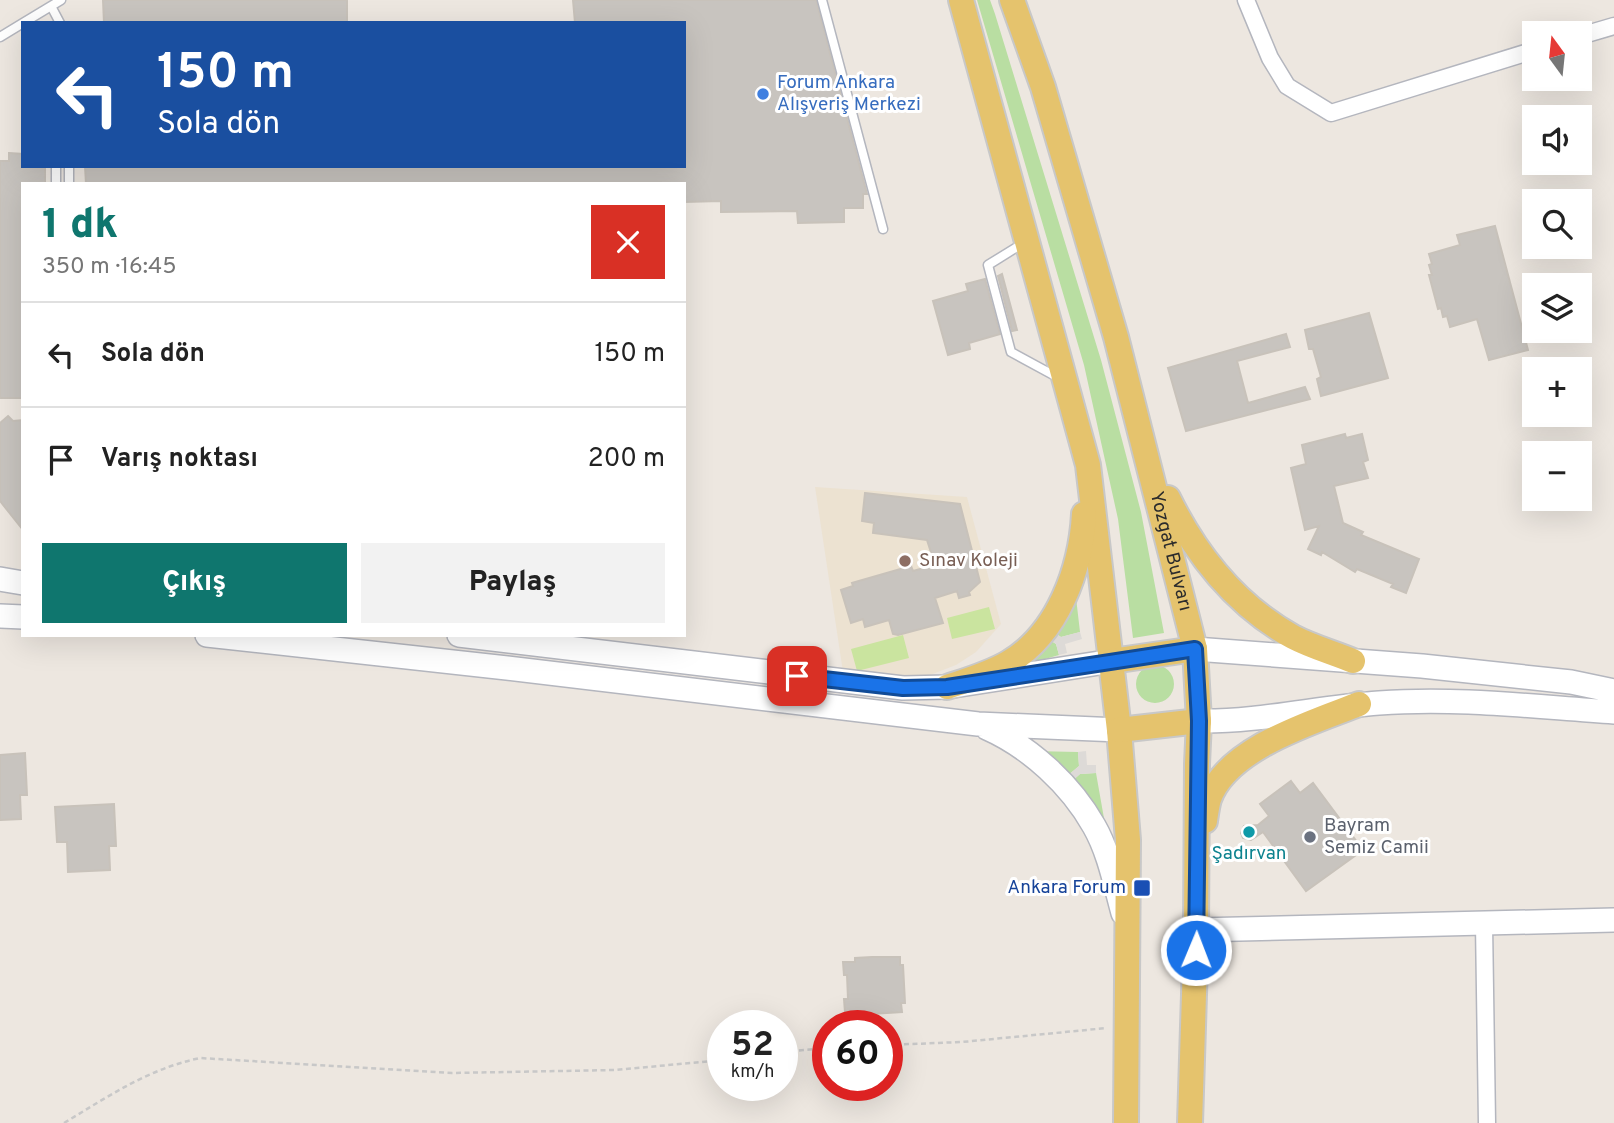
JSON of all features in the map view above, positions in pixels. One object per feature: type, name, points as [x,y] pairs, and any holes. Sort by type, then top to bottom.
[{"type":"main road","points":[[961,0],[1088,464],[1112,661],[1128,840],[1126,1123]]},
{"type":"main road","name":"Yozgat Bulvarı","points":[[1012,0],[1043,87],[1116,337],[1195,649],[1199,721],[1190,1123]]},
{"type":"main road","points":[[1146,453],[1184,531],[1217,576],[1254,611],[1294,637],[1353,661]]},
{"type":"main road","points":[[947,687],[986,674],[1010,661],[1033,642],[1052,618],[1067,590],[1081,546],[1088,464]]},
{"type":"main road","points":[[0,579],[21,583]]},
{"type":"main road","points":[[0,616],[21,617]]},
{"type":"main road","points":[[225,637],[978,724],[1119,730],[1359,705],[1446,701],[1614,712]]},
{"type":"main road","points":[[475,637],[903,688],[947,687],[1195,649],[1571,682],[1614,691]]},
{"type":"main road","points":[[1196,862],[1209,797],[1228,770],[1258,747],[1298,728],[1359,705]]},
{"type":"main road","points":[[978,724],[1005,737],[1025,751],[1062,784],[1077,802],[1095,827],[1111,867],[1127,930]]},
{"type":"main road","points":[[1196,930],[1614,920]]},
{"type":"street","points":[[1246,0],[1270,58],[1287,86],[1331,113],[1522,54]]},
{"type":"street","points":[[1592,32],[1614,26]]},
{"type":"street","points":[[1484,924],[1487,1123]]},
{"type":"lane","points":[[26,21],[61,0]]},
{"type":"lane","points":[[822,0],[883,229]]},
{"type":"lane","points":[[51,6],[59,21]]},
{"type":"lane","points":[[0,37],[21,24]]},
{"type":"lane","points":[[1027,240],[988,265],[1007,340],[1011,352],[1065,382]]},
{"type":"path","points":[[903,1044],[962,1042],[1126,1026]]},
{"type":"path","points":[[64,1123],[149,1073],[200,1058],[452,1073],[615,1070],[707,1061]]},
{"type":"shaded area","name":"Sınav Koleji","points":[[815,487],[967,497],[1001,624],[976,652],[956,665],[930,675],[911,678],[843,672]]},
{"type":"shaded area","points":[[1052,631],[1061,637],[1080,632],[1082,639],[1065,644],[1067,653],[1059,655],[1056,644],[1047,638]]},
{"type":"shaded area","points":[[1086,751],[1087,765],[1096,765],[1096,773],[1080,774],[1071,782],[1066,777],[1079,766],[1078,752]]},
{"type":"green space","points":[[977,0],[990,0],[995,14],[1101,360],[1141,512],[1164,633],[1133,638],[1118,519],[1084,365]]},
{"type":"green space","points":[[1075,589],[1080,632],[1061,637],[1052,631]]},
{"type":"green space","points":[[989,607],[995,629],[952,639],[947,618]]},
{"type":"green space","points":[[903,635],[909,658],[857,671],[851,649]]},
{"type":"green space","points":[[1047,638],[1056,644],[1059,655],[1011,669]]},
{"type":"green space","points":[[1155,665],[1168,671],[1174,684],[1168,697],[1155,703],[1142,697],[1136,684],[1142,671]]},
{"type":"green space","points":[[1032,751],[1078,752],[1079,766],[1066,777]]},
{"type":"green space","points":[[1096,773],[1105,824],[1071,782],[1080,774]]},
{"type":"building","points":[[103,0],[347,0],[347,21],[104,21]]},
{"type":"building","name":"Forum Ankara Alışveriş Merkezi","points":[[573,0],[816,0],[867,194],[863,194],[863,208],[844,208],[844,222],[798,223],[797,211],[721,212],[721,201],[686,202],[686,182],[86,182],[85,168],[686,168],[686,21],[575,21]]},
{"type":"building","points":[[9,153],[21,154],[21,168],[45,168],[45,182],[21,182],[21,398],[0,398],[0,161],[9,161]]},
{"type":"building","points":[[1495,226],[1522,327],[1522,343],[1526,343],[1528,350],[1489,360],[1477,319],[1450,327],[1447,316],[1443,317],[1441,308],[1438,309],[1429,275],[1432,275],[1429,265],[1432,264],[1429,254],[1460,245],[1457,235]]},
{"type":"building","points":[[1002,274],[1017,330],[1012,331],[998,276]]},
{"type":"building","points":[[985,279],[1000,334],[969,343],[970,349],[948,355],[933,301],[968,291],[966,284]]},
{"type":"building","points":[[1369,313],[1388,378],[1321,396],[1317,379],[1321,377],[1313,349],[1309,349],[1305,330]]},
{"type":"building","points":[[1286,334],[1290,347],[1237,361],[1248,403],[1305,387],[1310,399],[1186,431],[1168,368]]},
{"type":"building","points":[[8,416],[13,421],[21,420],[21,527],[0,501],[0,423]]},
{"type":"building","points":[[1345,434],[1346,438],[1362,434],[1368,460],[1363,462],[1368,478],[1334,486],[1343,523],[1363,532],[1361,535],[1419,559],[1406,593],[1391,587],[1393,584],[1357,569],[1355,572],[1322,552],[1321,555],[1308,549],[1319,526],[1305,530],[1291,468],[1306,464],[1302,445]]},
{"type":"building","points":[[865,493],[960,504],[980,582],[969,592],[970,595],[959,598],[957,591],[935,598],[943,623],[898,635],[893,634],[889,620],[865,627],[863,619],[851,623],[841,590],[853,586],[852,583],[911,566],[913,571],[935,565],[927,540],[873,533],[874,523],[862,521]]},
{"type":"building","points":[[25,753],[27,795],[20,795],[21,819],[0,820],[0,755]]},
{"type":"building","name":"Bayram Semiz Camii","points":[[1291,781],[1300,793],[1313,783],[1363,850],[1306,891],[1263,832],[1251,840],[1243,838],[1241,833],[1244,826],[1258,825],[1269,816],[1260,804]]},
{"type":"building","points":[[114,804],[116,846],[109,846],[110,870],[68,872],[67,842],[57,842],[55,807]]},
{"type":"building","points":[[900,957],[900,965],[903,965],[905,1003],[901,1003],[902,1010],[845,1010],[844,999],[848,999],[847,975],[844,975],[843,962],[855,962],[855,958]]},
{"type":"place","name":"Forum Ankara Alışveriş Merkezi","points":[[763,94]]},
{"type":"place","name":"Sınav Koleji","points":[[905,561]]},
{"type":"place","name":"Şadırvan","points":[[1249,832]]},
{"type":"place","name":"Bayram Semiz Camii","points":[[1310,837]]},
{"type":"place","name":"Ankara Forum","points":[[1142,888]]},
{"type":"route","points":[[797,676],[903,688],[947,687],[1195,649],[1199,721],[1196,950]]}]
